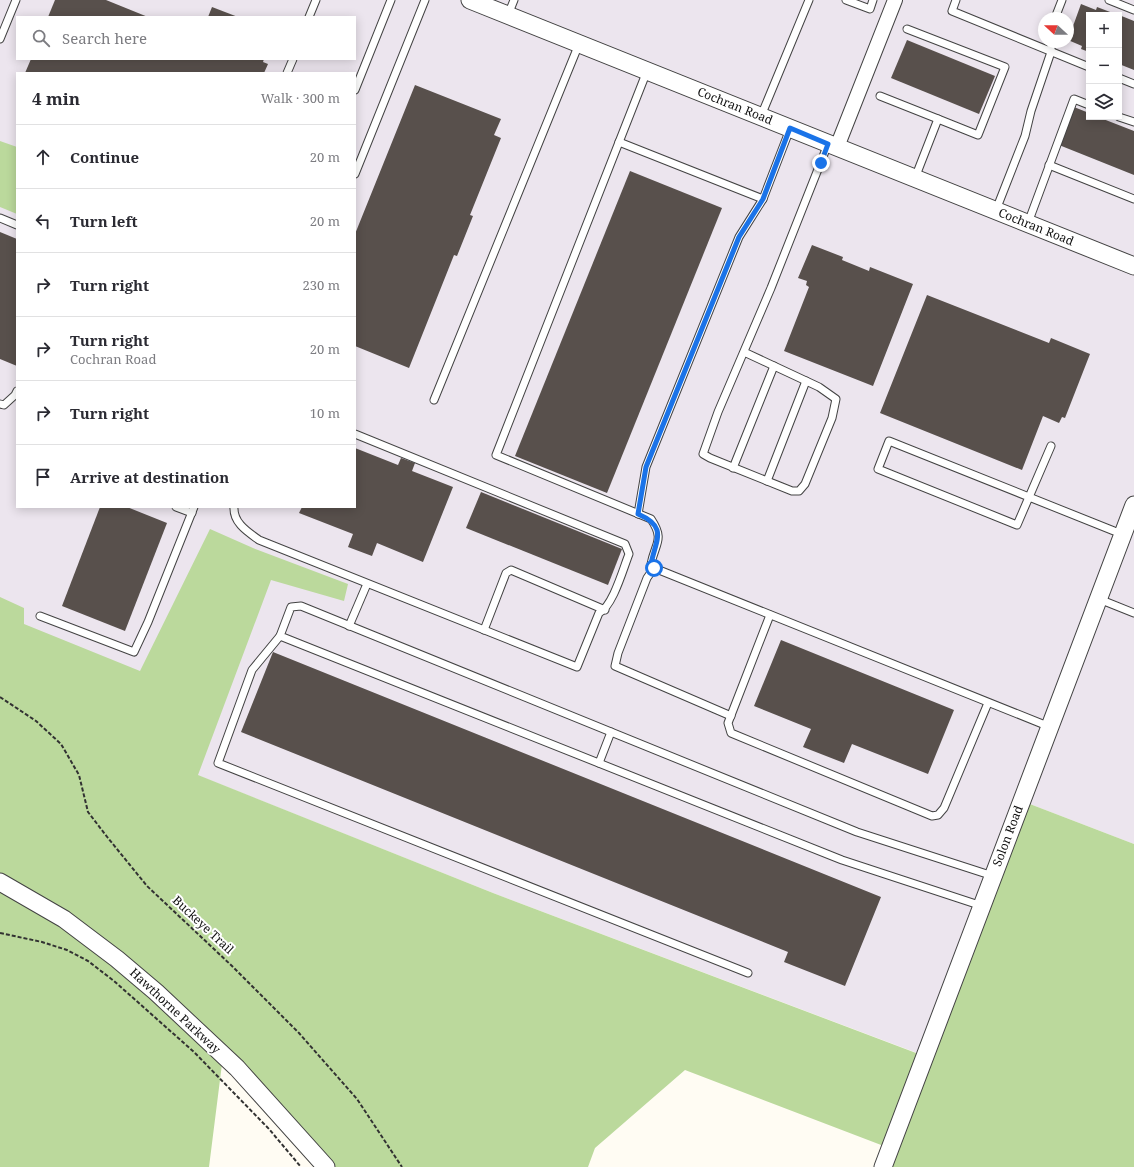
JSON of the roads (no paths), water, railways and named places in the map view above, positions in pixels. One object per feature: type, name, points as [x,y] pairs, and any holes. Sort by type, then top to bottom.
[{"type":"street","name":"Cochran Road","points":[[470,0],[511,8],[580,44],[1134,266]]},
{"type":"street","points":[[833,145],[895,0]]},
{"type":"street","name":"Solon Road","points":[[883,1167],[1134,505]]},
{"type":"street","name":"Hawthorne Parkway","points":[[0,882],[64,919],[117,959],[156,992],[237,1068],[326,1167]]},
{"type":"lane","points":[[0,39],[16,0]]},
{"type":"lane","points":[[309,16],[316,0]]},
{"type":"lane","points":[[356,88],[391,0]]},
{"type":"lane","points":[[356,172],[425,0]]},
{"type":"lane","points":[[761,117],[809,0]]},
{"type":"lane","points":[[846,0],[870,9],[873,0]]},
{"type":"lane","points":[[956,0],[952,11],[1024,39],[1051,52],[1086,66]]},
{"type":"lane","points":[[1057,12],[1062,0]]},
{"type":"lane","points":[[1110,0],[1134,10]]},
{"type":"lane","points":[[880,96],[978,135],[1005,67],[907,29]]},
{"type":"lane","points":[[434,400],[580,44]]},
{"type":"lane","points":[[995,210],[1025,136],[1031,111],[1051,52],[1051,48]]},
{"type":"lane","points":[[287,72],[293,60]]},
{"type":"lane","points":[[647,71],[496,455],[651,519],[658,530],[659,540],[651,564],[654,568],[1050,727]]},
{"type":"lane","points":[[1122,79],[1134,84]]},
{"type":"lane","points":[[1028,224],[1074,99],[1086,104]]},
{"type":"lane","points":[[1122,117],[1134,122]]},
{"type":"lane","points":[[914,178],[938,119]]},
{"type":"lane","points":[[638,514],[649,459],[739,237],[763,199],[790,128]]},
{"type":"lane","points":[[619,142],[763,199]]},
{"type":"lane","points":[[744,352],[806,381],[836,399],[832,418],[805,484],[799,491],[792,491],[768,482],[703,454],[718,412],[833,145]]},
{"type":"lane","points":[[1049,165],[1134,199]]},
{"type":"lane","points":[[0,218],[16,225]]},
{"type":"lane","points":[[733,468],[774,366]]},
{"type":"lane","points":[[768,482],[806,381]]},
{"type":"lane","points":[[0,404],[4,405],[16,393]]},
{"type":"lane","points":[[234,508],[234,512],[242,528],[259,540],[577,667],[599,613],[605,610],[629,554],[625,544],[356,434]]},
{"type":"lane","points":[[1051,446],[1029,497],[1017,525],[878,470],[889,441],[1029,497],[1123,534]]},
{"type":"lane","points":[[40,616],[134,652],[148,622],[193,510],[182,508]]},
{"type":"lane","points":[[654,568],[647,578],[618,653],[615,666],[731,716]]},
{"type":"lane","points":[[484,630],[506,573],[511,570],[605,610]]},
{"type":"lane","points":[[350,626],[366,584]]},
{"type":"lane","points":[[1099,599],[1134,613]]},
{"type":"lane","points":[[748,973],[218,763],[252,670],[280,636],[291,607],[301,606],[857,832],[993,876]]},
{"type":"lane","points":[[770,615],[728,723],[731,733],[932,816],[938,815],[944,808],[988,702]]},
{"type":"lane","points":[[280,636],[842,860],[982,906]]},
{"type":"lane","points":[[599,762],[611,732]]}]
